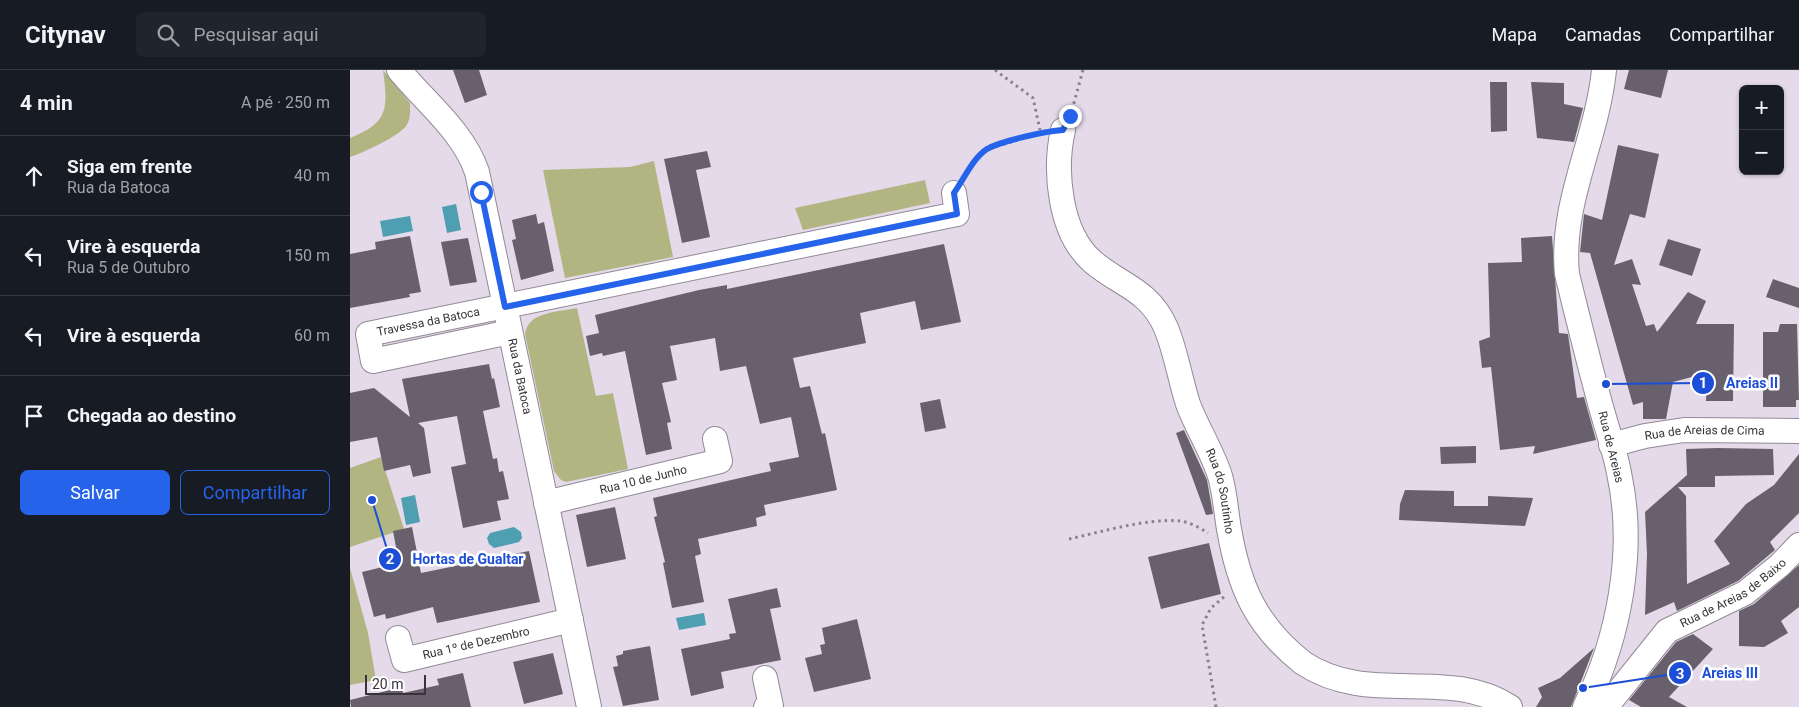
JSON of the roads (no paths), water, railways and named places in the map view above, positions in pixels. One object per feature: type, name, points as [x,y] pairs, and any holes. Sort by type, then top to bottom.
[{"type":"street","name":"Rua da Batoca","points":[[399,70],[458,135],[472,158],[589,707]]},
{"type":"street","name":"Rua de Areias","points":[[1585,707],[1606,652],[1624,575],[1624,504],[1620,474],[1567,274],[1564,250],[1569,209],[1597,115],[1604,70]]},
{"type":"street","name":"Rua do Soutinho","points":[[1052,131],[1059,160],[1062,195],[1068,223],[1078,246],[1093,262],[1130,285],[1142,295],[1157,312],[1166,327],[1189,406],[1220,477],[1235,563],[1241,583],[1254,611],[1267,628],[1282,645],[1310,668],[1323,677],[1347,685],[1390,690],[1464,689],[1496,698],[1510,707]]},
{"type":"street","points":[[505,307],[957,214],[954,193]]},
{"type":"street","name":"Travessa da Batoca","points":[[505,307],[368,334],[373,361],[510,332]]},
{"type":"street","name":"Rua de Areias de Cima","points":[[1611,445],[1645,436],[1684,430],[1799,431]]},
{"type":"street","name":"Rua 10 de Junho","points":[[546,503],[720,461],[715,439]]},
{"type":"street","name":"Rua de Areias de Baixo","points":[[1606,707],[1667,631],[1745,593],[1780,565],[1799,545]]},
{"type":"street","name":"Rua 1º de Dezembro","points":[[398,638],[404,660],[571,620]]},
{"type":"street","points":[[765,678],[770,706],[766,707]]},
{"type":"water","points":[[456,204],[461,230],[447,233],[442,207]]},
{"type":"water","points":[[410,216],[413,231],[383,237],[380,221]]},
{"type":"water","points":[[415,495],[420,522],[406,525],[401,498]]},
{"type":"water","points":[[514,527],[521,532],[522,538],[519,542],[494,548],[489,544],[487,538],[490,533]]},
{"type":"water","points":[[704,613],[706,625],[679,630],[676,618]]},
{"type":"place","name":"Areias II","points":[[1606,384]]},
{"type":"place","name":"Hortas de Gualtar","points":[[372,500]]},
{"type":"place","name":"Areias III","points":[[1583,688]]}]
